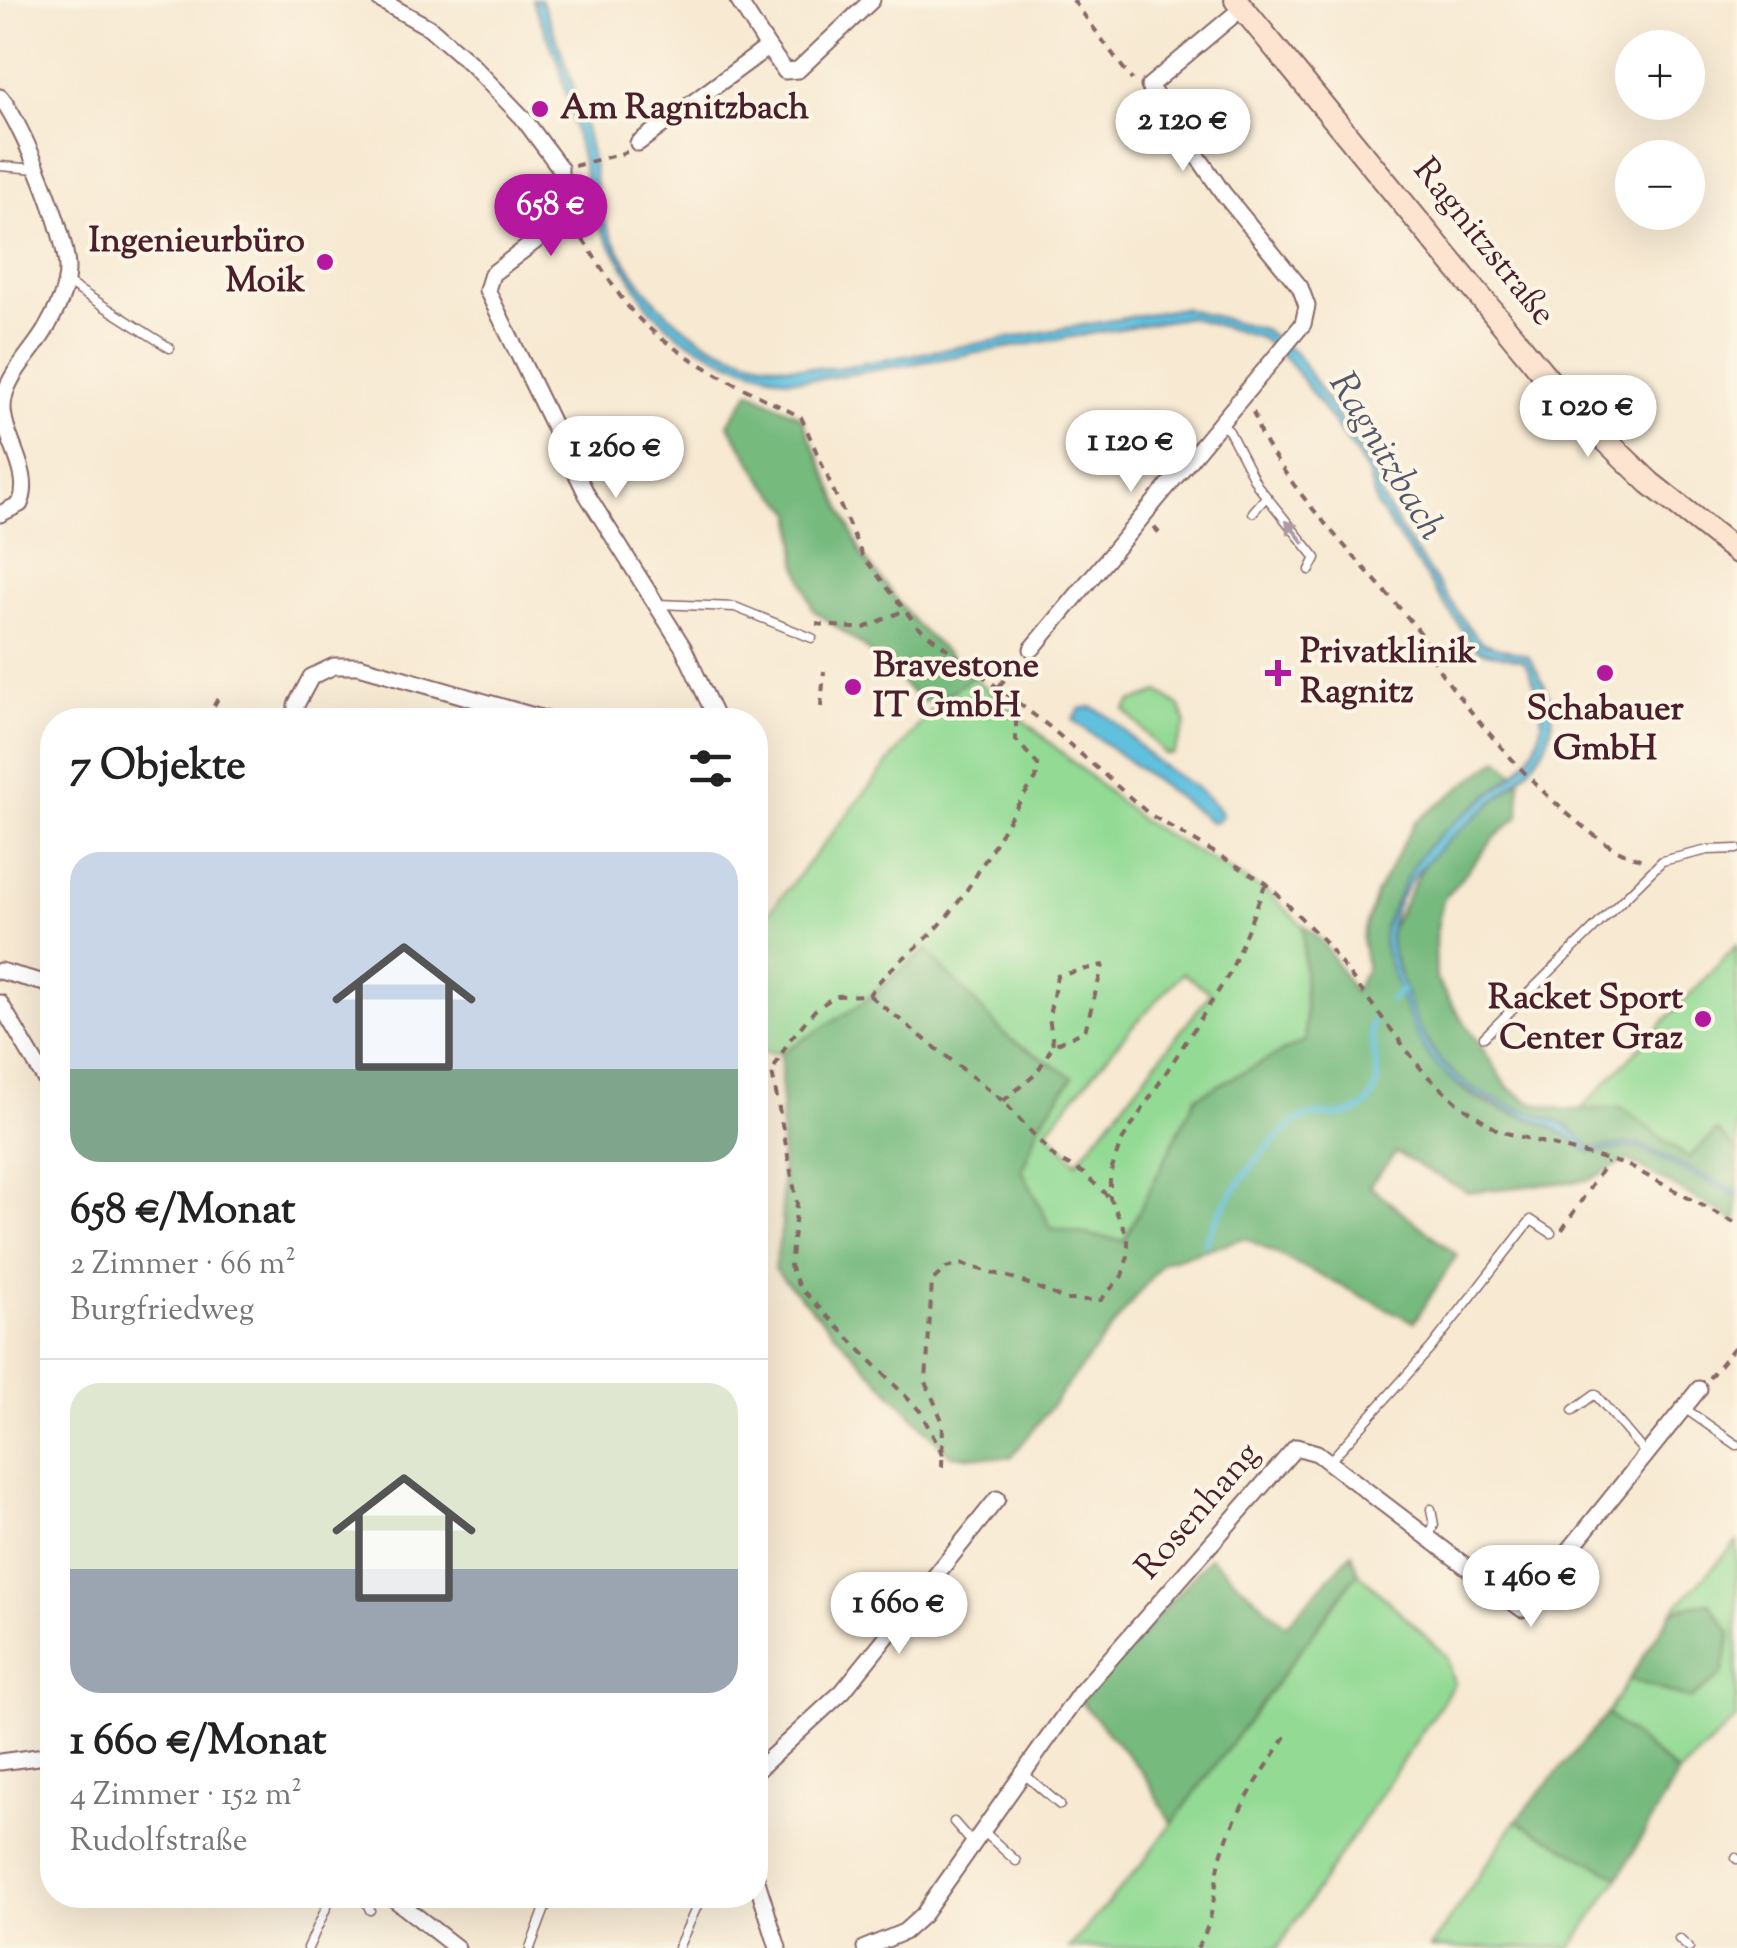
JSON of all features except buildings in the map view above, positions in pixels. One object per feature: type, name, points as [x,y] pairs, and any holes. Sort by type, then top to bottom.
[{"type":"main road","name":"Ragnitzstraße","points":[[1239,4],[1570,406],[1650,482],[1737,552]]},
{"type":"street","points":[[382,0],[430,28],[470,62],[522,118],[560,168],[560,209],[550,230],[492,274],[487,290],[587,495],[652,605],[683,647],[711,708]]},
{"type":"street","points":[[738,0],[785,72],[798,70],[872,0]]},
{"type":"street","points":[[1032,648],[1296,332],[1307,306],[1300,287],[1224,193],[1149,86],[1239,4]]},
{"type":"street","points":[[638,143],[768,47]]},
{"type":"street","points":[[0,96],[21,131],[63,244],[66,282],[48,325],[8,386],[5,421],[24,488],[20,504],[0,514]]},
{"type":"street","points":[[296,708],[311,677],[346,665],[504,708]]},
{"type":"street","points":[[0,971],[40,982]]},
{"type":"street","points":[[0,1003],[40,1071]]},
{"type":"street","points":[[1329,1462],[1522,1609],[1704,1383]]},
{"type":"street","name":"Rosenhang","points":[[864,1948],[904,1932],[923,1915],[1080,1693],[1296,1448],[1317,1453],[1329,1462]]},
{"type":"street","points":[[768,1760],[843,1691],[997,1498]]},
{"type":"street","points":[[0,1762],[40,1757]]},
{"type":"street","points":[[406,1908],[457,1948]]},
{"type":"street","points":[[765,1908],[778,1948]]},
{"type":"lane","points":[[0,166],[36,169]]},
{"type":"lane","points":[[66,282],[170,348]]},
{"type":"lane","points":[[1220,423],[1229,431],[1266,496],[1316,558],[1310,570]]},
{"type":"lane","points":[[1252,512],[1266,496]]},
{"type":"lane","points":[[652,605],[734,607],[812,638]]},
{"type":"lane","points":[[1484,1037],[1662,861],[1708,850],[1737,850]]},
{"type":"lane","points":[[1329,1462],[1431,1348],[1532,1220],[1551,1232]]},
{"type":"lane","points":[[1574,1410],[1594,1394],[1646,1455]]},
{"type":"lane","points":[[1684,1408],[1737,1446]]},
{"type":"lane","points":[[1428,1538],[1434,1525],[1431,1509]]},
{"type":"lane","points":[[1023,1773],[1060,1806]]},
{"type":"lane","points":[[954,1822],[1016,1861]]},
{"type":"lane","points":[[308,1948],[326,1908]]},
{"type":"lane","points":[[530,1948],[545,1908]]},
{"type":"lane","points":[[678,1948],[696,1908]]},
{"type":"lane","points":[[1679,1939],[1688,1948]]},
{"type":"path","points":[[1074,0],[1132,80]]},
{"type":"path","points":[[579,165],[620,157],[638,143]]},
{"type":"path","points":[[560,209],[632,310],[649,326],[724,379],[801,416],[862,555],[917,626],[1016,699],[1149,814],[1266,883],[1324,940],[1425,1074],[1459,1104],[1499,1131],[1627,1165],[1737,1224]]},
{"type":"path","points":[[1243,396],[1264,442],[1357,563],[1422,634],[1436,666],[1479,724],[1558,808],[1598,838],[1639,860],[1662,861]]},
{"type":"path","points":[[1150,524],[1164,539]]},
{"type":"path","points":[[812,638],[816,624],[862,629],[904,610]]},
{"type":"path","points":[[999,686],[1032,648]]},
{"type":"path","points":[[822,707],[824,671]]},
{"type":"path","points":[[213,708],[222,692]]},
{"type":"path","points":[[868,995],[903,955],[931,934],[985,862],[1036,779],[1038,765],[1016,740],[1016,699]]},
{"type":"path","points":[[1110,1198],[1110,1175],[1120,1144],[1230,973],[1266,883]]},
{"type":"path","points":[[1002,1101],[1036,1074],[1053,1045],[1085,1031],[1102,965],[1057,976],[1048,1016],[1053,1045]]},
{"type":"path","points":[[942,1467],[944,1455],[944,1423],[926,1382],[932,1281],[946,1268],[960,1264],[1016,1279],[1067,1300],[1101,1300],[1122,1276],[1128,1236],[1110,1198],[1082,1173],[1055,1158],[1002,1101],[868,995],[836,996],[815,1010],[788,1042],[772,1072],[797,1203],[790,1266],[816,1307],[920,1411],[944,1455]]},
{"type":"path","points":[[1551,1232],[1556,1226],[1564,1231],[1608,1162]]},
{"type":"path","points":[[1704,1383],[1737,1344]]},
{"type":"path","points":[[1197,1948],[1215,1904],[1221,1857],[1237,1820],[1290,1730]]},
{"type":"green space","points":[[750,391],[801,417],[862,555],[917,626],[973,677],[940,699],[921,701],[863,646],[813,610],[797,562],[794,512],[765,483],[728,424]]},
{"type":"green space","points":[[973,677],[1142,821],[1268,893],[1303,925],[1306,1040],[1196,1097],[1124,1242],[1051,1228],[1022,1170],[1040,1123],[1072,1077],[1007,1037],[926,951],[857,1007],[781,1053],[768,1052],[768,914],[940,699]],"holes":[[[1183,973],[1211,993],[1077,1162],[1047,1130],[1128,1031]]]},
{"type":"green space","points":[[1159,692],[1180,707],[1186,724],[1173,754],[1165,754],[1125,710],[1131,702]]},
{"type":"green space","points":[[1499,759],[1515,773],[1426,848],[1384,927],[1398,980],[1418,1032],[1447,1075],[1468,1093],[1556,1129],[1590,1153],[1636,1147],[1737,1196],[1737,1222],[1627,1160],[1589,1180],[1467,1192],[1396,1153],[1369,1186],[1457,1255],[1414,1322],[1245,1238],[1163,1262],[1011,1458],[950,1455],[774,1269],[782,1225],[781,1053],[857,1007],[926,950],[1007,1037],[1073,1077],[1040,1123],[1022,1170],[1051,1228],[1124,1241],[1196,1097],[1306,1040],[1303,925],[1322,941],[1354,992],[1367,968],[1362,938],[1376,894],[1415,822]]},
{"type":"green space","points":[[1520,779],[1519,816],[1494,838],[1443,900],[1435,938],[1436,980],[1508,1087],[1530,1102],[1566,1110],[1623,1108],[1688,1158],[1717,1131],[1737,1151],[1737,1191],[1636,1143],[1592,1149],[1566,1125],[1479,1096],[1441,1063],[1414,1020],[1391,947],[1390,930],[1430,853]]},
{"type":"green space","name":"Racket Sport Center Graz","points":[[1737,945],[1737,1151],[1688,1158],[1581,1109]]},
{"type":"green space","points":[[1737,1542],[1737,1718],[1678,1774],[1607,1714],[1629,1679],[1690,1699],[1709,1602],[1673,1610]]},
{"type":"green space","points":[[1352,1553],[1358,1572],[1172,1824],[1143,1773],[1081,1702],[1210,1557],[1286,1625]]},
{"type":"green space","points":[[1358,1572],[1446,1656],[1454,1684],[1278,1948],[1069,1948],[1145,1860]]},
{"type":"green space","points":[[1709,1602],[1731,1633],[1722,1675],[1690,1699],[1629,1679],[1673,1610]]},
{"type":"green space","points":[[1607,1714],[1678,1774],[1619,1877],[1516,1821]]},
{"type":"green space","points":[[1516,1821],[1619,1877],[1571,1948],[1430,1948]]},
{"type":"water","name":"Ragnitzbach","points":[[532,0],[541,0],[564,59],[588,139],[601,213],[623,257],[668,314],[695,335],[726,351],[796,367],[837,368],[1183,308],[1265,330],[1297,355],[1374,470],[1382,499],[1405,537],[1469,628],[1482,643],[1528,656],[1551,704],[1549,734],[1535,761],[1423,866],[1401,897],[1390,944],[1423,1036],[1456,1077],[1484,1095],[1563,1124],[1592,1149],[1636,1143],[1737,1191],[1737,1196],[1636,1147],[1590,1153],[1554,1128],[1496,1105],[1458,1084],[1440,1069],[1420,1042],[1386,956],[1386,923],[1420,856],[1447,828],[1517,771],[1533,750],[1541,726],[1539,696],[1524,661],[1479,650],[1470,641],[1377,506],[1368,473],[1353,449],[1290,363],[1261,338],[1189,317],[821,379],[787,379],[728,361],[681,337],[650,309],[596,221],[559,63]]},
{"type":"water","points":[[1091,707],[1117,724],[1153,759],[1207,797],[1222,815],[1219,820],[1211,822],[1073,720],[1080,709]]},
{"type":"waterway","points":[[1391,1000],[1402,990]]},
{"type":"waterway","points":[[1205,1244],[1233,1191],[1281,1134],[1310,1116],[1348,1115],[1368,1103],[1377,1084],[1372,1022]]},
{"type":"place","name":"Am Ragnitzbach","points":[[540,109]]},
{"type":"place","name":"Ingenieurbüro Moik","points":[[325,262]]},
{"type":"place","name":"Privatklinik Ragnitz","points":[[1278,673]]},
{"type":"place","name":"Schabauer GmbH","points":[[1605,673]]},
{"type":"place","name":"Bravestone IT GmbH","points":[[853,687]]},
{"type":"place","name":"Racket Sport Center Graz","points":[[1703,1019]]}]
